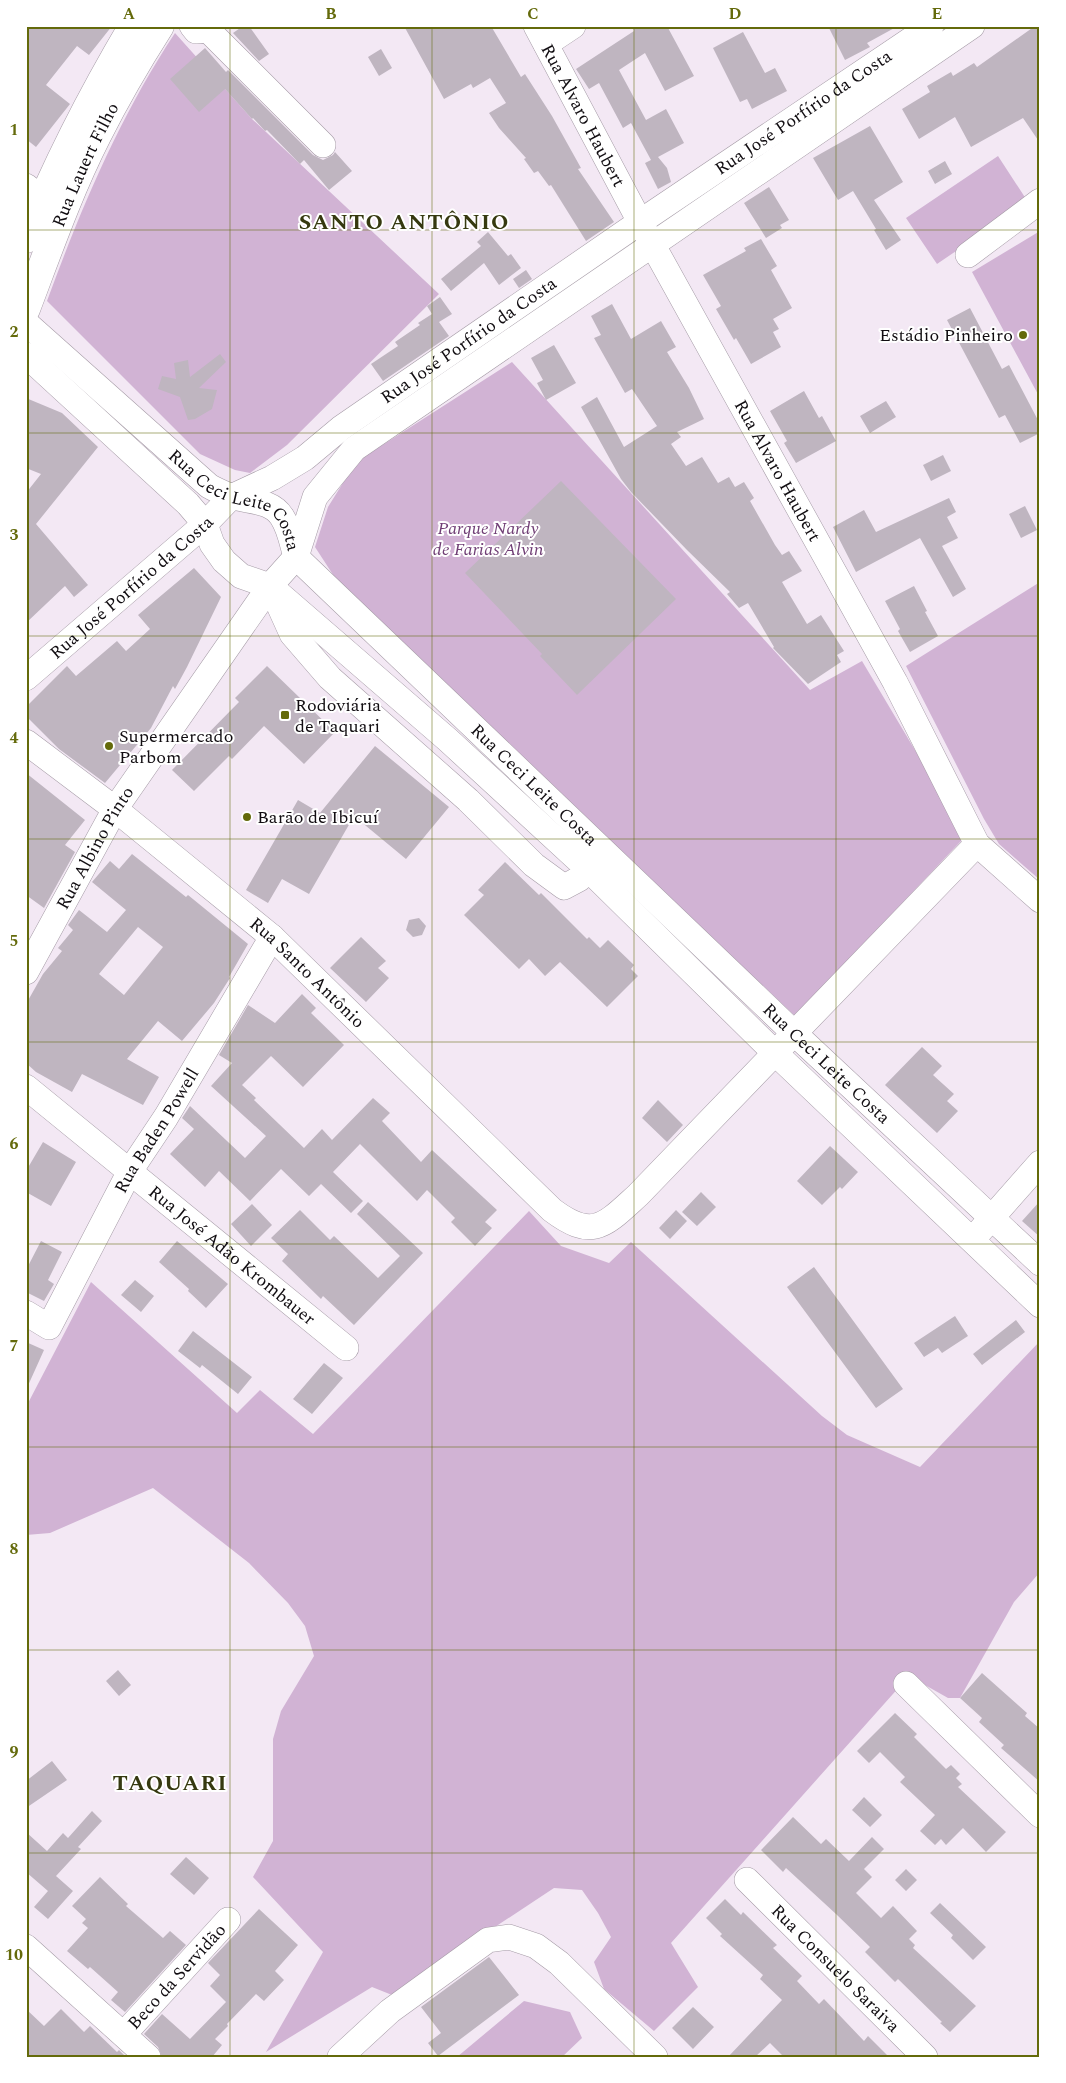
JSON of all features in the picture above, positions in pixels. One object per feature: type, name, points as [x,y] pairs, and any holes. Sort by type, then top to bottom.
[{"type":"main road","name":"Rua Lauert Filho","points":[[26,239],[75,128],[133,26]]},
{"type":"main road","name":"Rua Lauert Filho","points":[[26,309],[44,199],[96,136],[130,73],[160,26]]},
{"type":"street","points":[[192,26],[196,31],[208,30],[323,145]]},
{"type":"street","points":[[541,35],[573,26]]},
{"type":"street","name":"Rua José Porfírio da Costa","points":[[296,557],[315,497],[354,449],[652,244],[867,84],[931,26]]},
{"type":"street","name":"Rua José Porfírio da Costa","points":[[26,678],[205,524],[232,497],[272,478],[305,458],[341,428],[640,222],[867,84],[972,26]]},
{"type":"street","name":"Rua Alvaro Haubert","points":[[541,35],[652,244],[894,682],[977,844],[1040,900]]},
{"type":"street","points":[[968,256],[1040,201]]},
{"type":"street","name":"Rua Ceci Leite Costa","points":[[26,323],[209,486],[232,497],[247,499],[272,507],[281,516],[288,528],[296,557],[595,860],[775,1053],[1040,1305]]},
{"type":"street","name":"Rua Ceci Leite Costa","points":[[26,355],[188,504],[205,524],[212,544],[224,561],[241,576],[270,586],[448,740],[595,860],[794,1033],[1040,1264]]},
{"type":"street","name":"Rua Albino Pinto","points":[[26,972],[115,809],[270,586],[296,557]]},
{"type":"street","name":"Rua Ceci Leite Costa","points":[[270,586],[292,634],[330,678],[468,800],[534,865],[564,887],[579,879],[595,860]]},
{"type":"street","name":"Rua Santo Antônio","points":[[26,742],[115,809],[272,937],[552,1210],[569,1223],[584,1227],[599,1226],[611,1219],[638,1194],[775,1053]]},
{"type":"street","points":[[775,1053],[977,844]]},
{"type":"street","name":"Rua Baden Powell","points":[[26,1313],[49,1327],[130,1170],[166,1117],[272,937]]},
{"type":"street","name":"Rua José Adão Krombauer","points":[[26,1087],[346,1348]]},
{"type":"street","points":[[971,1241],[1040,1163]]},
{"type":"street","points":[[906,1684],[1040,1815]]},
{"type":"street","name":"Rua Consuelo Saraiva","points":[[747,1880],[925,2057]]},
{"type":"street","name":"Beco da Servidão","points":[[124,2034],[228,1920]]},
{"type":"street","points":[[340,2057],[390,2011],[488,1940],[509,1937],[536,1946],[559,1963],[655,2057]]},
{"type":"street","points":[[26,1947],[148,2057]]},
{"type":"green space","points":[[175,33],[252,119],[439,294],[287,445],[250,473],[235,470],[200,454],[47,301],[103,163],[137,97]]},
{"type":"green space","points":[[998,156],[1028,202],[937,264],[906,218]]},
{"type":"green space","name":"Estádio Pinheiro","points":[[1040,231],[1040,398],[972,272]]},
{"type":"green space","name":"Parque Nardy de Farias Alvin","points":[[512,362],[810,690],[862,661],[953,814],[962,840],[795,1016],[341,587],[315,547],[328,507],[356,462]]},
{"type":"green space","points":[[1040,582],[1040,880],[999,844],[984,819],[906,666]]},
{"type":"green space","points":[[529,1211],[561,1246],[609,1263],[631,1242],[822,1416],[847,1435],[920,1467],[1040,1341],[1040,1572],[1014,1602],[960,1698],[948,1698],[909,1676],[671,1943],[698,1987],[654,2031],[604,1989],[594,1962],[611,1937],[598,1913],[582,1890],[554,1888],[392,1995],[372,1987],[266,2052],[323,1952],[253,1877],[273,1841],[273,1739],[281,1711],[314,1656],[305,1626],[288,1603],[249,1563],[153,1488],[50,1533],[26,1535],[26,1407],[91,1282],[237,1413],[260,1390],[313,1434]]},
{"type":"green space","points":[[524,2001],[570,2012],[582,2038],[562,2057],[457,2057]]},
{"type":"building","points":[[26,26],[112,26],[89,55],[77,46],[46,85],[70,104],[36,147],[26,139]]},
{"type":"building","points":[[243,26],[249,26],[269,54],[259,61],[233,33]]},
{"type":"building","points":[[404,26],[491,26],[521,77],[525,74],[552,116],[581,168],[578,169],[614,222],[586,241],[551,185],[549,186],[538,171],[534,173],[524,159],[526,158],[499,128],[489,113],[506,103],[490,78],[473,88],[471,84],[444,99]]},
{"type":"building","points":[[632,26],[667,26],[694,76],[665,91],[645,53],[619,70],[646,120],[666,109],[684,143],[658,157],[667,168],[671,182],[658,189],[645,163],[651,160],[631,123],[623,128],[599,83],[589,89],[576,69],[634,31]]},
{"type":"building","points":[[828,26],[898,26],[867,43],[870,47],[845,60]]},
{"type":"building","points":[[1035,26],[1040,26],[1040,143],[1023,118],[971,147],[955,117],[919,139],[902,109],[930,92],[927,86],[951,72],[953,76],[974,63],[977,67]]},
{"type":"building","points":[[743,32],[765,73],[775,68],[787,91],[752,109],[747,99],[740,102],[713,48]]},
{"type":"building","points":[[205,48],[226,72],[228,70],[313,155],[323,160],[335,152],[352,171],[329,190],[304,160],[300,164],[267,130],[265,131],[252,119],[225,89],[199,112],[170,79]]},
{"type":"building","points":[[381,49],[392,68],[379,76],[368,57]]},
{"type":"building","points":[[870,126],[903,182],[874,200],[901,240],[886,250],[874,230],[876,229],[853,191],[838,200],[813,158]]},
{"type":"building","points":[[945,161],[952,174],[935,184],[928,171]]},
{"type":"building","points":[[769,187],[789,220],[780,225],[782,228],[766,238],[744,203]]},
{"type":"building","points":[[488,232],[508,256],[511,254],[521,268],[499,285],[484,263],[451,291],[441,279],[481,246],[477,242]]},
{"type":"building","points":[[761,239],[777,266],[771,270],[792,308],[773,319],[779,329],[773,332],[781,347],[751,364],[716,309],[721,306],[703,275],[746,251],[744,248]]},
{"type":"building","points":[[526,270],[532,279],[519,288],[513,279]]},
{"type":"building","points":[[440,297],[452,314],[439,322],[449,336],[383,381],[371,364],[398,346],[395,342],[420,325],[418,323],[432,314],[427,306]]},
{"type":"building","points":[[612,304],[631,339],[661,321],[676,347],[667,352],[689,388],[704,419],[677,432],[681,437],[671,444],[686,466],[702,457],[718,483],[729,477],[735,487],[744,482],[754,498],[750,501],[775,545],[782,555],[789,551],[802,571],[782,582],[807,624],[821,615],[844,651],[837,655],[841,662],[808,684],[773,648],[748,603],[739,608],[727,594],[730,592],[631,492],[621,479],[581,407],[597,397],[624,447],[657,426],[632,389],[625,393],[594,338],[601,335],[591,316]]},
{"type":"building","points":[[970,308],[1002,369],[1009,365],[1040,424],[1040,433],[1020,443],[1005,415],[999,418],[947,320]]},
{"type":"building","points":[[554,345],[576,383],[546,400],[537,383],[543,380],[531,358]]},
{"type":"building","points":[[220,354],[226,362],[199,388],[217,390],[212,409],[195,419],[188,420],[180,397],[158,389],[162,376],[176,379],[174,363],[188,360],[190,377]]},
{"type":"building","points":[[804,391],[819,418],[822,416],[836,441],[796,463],[784,443],[787,441],[770,411]]},
{"type":"building","points":[[26,398],[62,413],[98,447],[36,524],[88,585],[74,597],[65,586],[26,623],[26,493],[41,474],[26,468]]},
{"type":"building","points":[[886,401],[896,417],[870,433],[860,416]]},
{"type":"building","points":[[943,455],[951,471],[931,481],[923,465]]},
{"type":"building","points":[[561,481],[676,599],[577,695],[540,656],[542,654],[465,573]]},
{"type":"building","points":[[949,498],[956,512],[947,517],[958,538],[942,546],[966,589],[953,597],[920,538],[856,572],[833,527],[864,510],[876,532]]},
{"type":"building","points":[[1025,506],[1037,530],[1021,538],[1009,514]]},
{"type":"building","points":[[194,568],[221,597],[187,667],[175,689],[173,686],[151,728],[105,783],[59,749],[26,716],[26,707],[67,666],[76,676],[117,641],[126,651],[150,629],[138,615]]},
{"type":"building","points":[[914,586],[938,636],[910,652],[898,631],[900,629],[885,601]]},
{"type":"building","points":[[267,666],[335,732],[304,764],[264,726],[232,759],[229,756],[194,791],[172,770],[239,702],[235,698]]},
{"type":"building","points":[[375,746],[449,807],[406,859],[354,816],[309,894],[282,879],[268,903],[246,890],[298,800],[320,813]]},
{"type":"building","points":[[26,773],[85,820],[65,845],[75,852],[44,908],[26,895]]},
{"type":"building","points":[[132,854],[186,897],[188,895],[248,944],[214,1003],[182,1041],[158,1021],[127,1059],[159,1077],[143,1105],[82,1074],[72,1092],[36,1072],[26,1063],[26,1004],[43,974],[62,951],[58,948],[73,930],[68,925],[79,910],[107,932],[126,910],[92,882],[110,861],[119,869]],"holes":[[[138,927],[163,947],[124,995],[99,974]]]},
{"type":"building","points":[[505,862],[539,895],[541,893],[587,939],[589,937],[600,948],[608,940],[634,965],[631,969],[638,976],[607,1007],[560,962],[545,976],[529,959],[519,969],[464,915],[484,895],[478,890]]},
{"type":"building","points":[[419,918],[426,926],[422,935],[413,937],[406,930],[409,920]]},
{"type":"building","points":[[361,937],[386,961],[378,968],[389,978],[366,1002],[330,968]]},
{"type":"building","points":[[302,994],[316,1008],[311,1013],[344,1045],[303,1087],[271,1056],[242,1085],[256,1098],[254,1100],[304,1148],[322,1129],[332,1140],[373,1098],[390,1113],[382,1121],[421,1162],[432,1150],[497,1210],[485,1222],[492,1228],[475,1246],[451,1222],[455,1218],[427,1190],[417,1201],[360,1144],[333,1172],[363,1201],[351,1213],[321,1184],[309,1196],[281,1169],[250,1201],[219,1171],[205,1187],[170,1154],[194,1129],[182,1118],[190,1106],[245,1158],[266,1136],[211,1086],[232,1063],[219,1055],[248,1005],[275,1023]]},
{"type":"building","points":[[922,1047],[942,1066],[933,1075],[954,1094],[947,1101],[958,1111],[937,1133],[885,1085]]},
{"type":"building","points":[[658,1100],[683,1125],[667,1142],[642,1118]]},
{"type":"building","points":[[43,1142],[76,1162],[51,1206],[26,1192],[26,1171]]},
{"type":"building","points":[[830,1146],[858,1172],[842,1189],[840,1187],[822,1205],[797,1181]]},
{"type":"building","points":[[701,1192],[716,1207],[697,1226],[682,1212]]},
{"type":"building","points":[[1040,1201],[1040,1237],[1022,1221]]},
{"type":"building","points":[[368,1202],[423,1253],[354,1325],[323,1296],[321,1299],[282,1261],[288,1254],[271,1238],[300,1210],[330,1240],[334,1236],[378,1278],[400,1256],[357,1214]]},
{"type":"building","points":[[252,1204],[272,1225],[251,1246],[231,1224]]},
{"type":"building","points":[[676,1210],[687,1221],[670,1239],[659,1228]]},
{"type":"building","points":[[41,1241],[62,1252],[48,1280],[54,1284],[44,1301],[26,1292],[26,1270]]},
{"type":"building","points":[[177,1241],[228,1284],[206,1308],[188,1291],[189,1289],[159,1262]]},
{"type":"building","points":[[814,1267],[903,1389],[876,1408],[787,1287]]},
{"type":"building","points":[[135,1280],[154,1296],[141,1312],[121,1295]]},
{"type":"building","points":[[955,1316],[968,1336],[942,1353],[938,1348],[924,1357],[914,1343]]},
{"type":"building","points":[[1016,1320],[1025,1332],[982,1365],[973,1354]]},
{"type":"building","points":[[193,1331],[252,1377],[238,1394],[202,1365],[200,1368],[178,1351]]},
{"type":"building","points":[[26,1342],[44,1350],[26,1390]]},
{"type":"building","points":[[324,1363],[343,1378],[312,1414],[293,1399]]},
{"type":"building","points":[[118,1670],[131,1685],[119,1696],[106,1681]]},
{"type":"building","points":[[982,1673],[1027,1713],[1025,1716],[1040,1729],[1040,1782],[1001,1748],[1004,1745],[979,1722],[982,1718],[960,1698]]},
{"type":"building","points":[[895,1713],[917,1734],[914,1737],[946,1769],[951,1765],[960,1774],[956,1778],[962,1784],[958,1787],[1006,1832],[986,1852],[963,1828],[946,1845],[941,1839],[935,1845],[920,1831],[935,1815],[900,1782],[905,1777],[880,1752],[869,1763],[857,1751]]},
{"type":"building","points":[[52,1761],[67,1780],[26,1808],[26,1781]]},
{"type":"building","points":[[864,1797],[882,1815],[870,1827],[852,1810]]},
{"type":"building","points":[[92,1811],[102,1821],[78,1847],[81,1849],[56,1876],[73,1891],[48,1919],[34,1907],[48,1891],[26,1872],[26,1832],[47,1851],[63,1833],[68,1838]]},
{"type":"building","points":[[793,1817],[821,1844],[826,1839],[849,1861],[872,1837],[884,1849],[864,1869],[872,1877],[856,1893],[881,1918],[893,1906],[917,1931],[909,1939],[915,1945],[913,1948],[976,2006],[950,2032],[898,1979],[895,1982],[865,1952],[870,1947],[836,1914],[786,1868],[783,1872],[761,1850]]},
{"type":"building","points":[[186,1857],[209,1878],[194,1895],[170,1874]]},
{"type":"building","points":[[906,1869],[917,1880],[906,1891],[895,1880]]},
{"type":"building","points":[[100,1877],[128,1904],[126,1906],[163,1938],[170,1931],[186,1945],[125,2012],[111,2000],[118,1992],[90,1967],[88,1969],[67,1951],[88,1928],[82,1923],[86,1919],[72,1906]]},
{"type":"building","points":[[725,1899],[741,1915],[743,1912],[777,1945],[773,1948],[802,1976],[797,1981],[819,2004],[824,1999],[864,2041],[868,2036],[889,2057],[784,2057],[770,2043],[755,2057],[728,2057],[782,2000],[760,1979],[763,1975],[720,1936],[722,1934],[706,1918]]},
{"type":"building","points":[[940,1903],[986,1947],[973,1960],[951,1938],[953,1935],[930,1913]]},
{"type":"building","points":[[259,1909],[298,1945],[275,1971],[284,1980],[264,2001],[256,1994],[227,2024],[228,2026],[215,2039],[222,2045],[212,2057],[162,2057],[158,2047],[144,2034],[162,2014],[190,2039],[226,2002],[210,1986],[220,1975],[208,1963]]},
{"type":"building","points":[[489,1957],[519,1995],[438,2056],[428,2043],[441,2033],[421,2007]]},
{"type":"building","points":[[693,2007],[714,2027],[693,2049],[672,2028]]},
{"type":"building","points":[[26,2009],[44,2026],[61,2009],[84,2032],[90,2026],[117,2052],[119,2050],[126,2057],[26,2057]]},
{"type":"place","name":"Estádio Pinheiro","points":[[1023,335]]},
{"type":"place","name":"Rodoviária de Taquari","points":[[285,715]]},
{"type":"place","name":"Supermercado Parbom","points":[[109,746]]},
{"type":"place","name":"Barão de Ibicuí","points":[[247,817]]},
{"type":"district","name":"SANTO ANTÔNIO","points":[[404,222]]},
{"type":"district","name":"TAQUARI","points":[[170,1783]]}]
